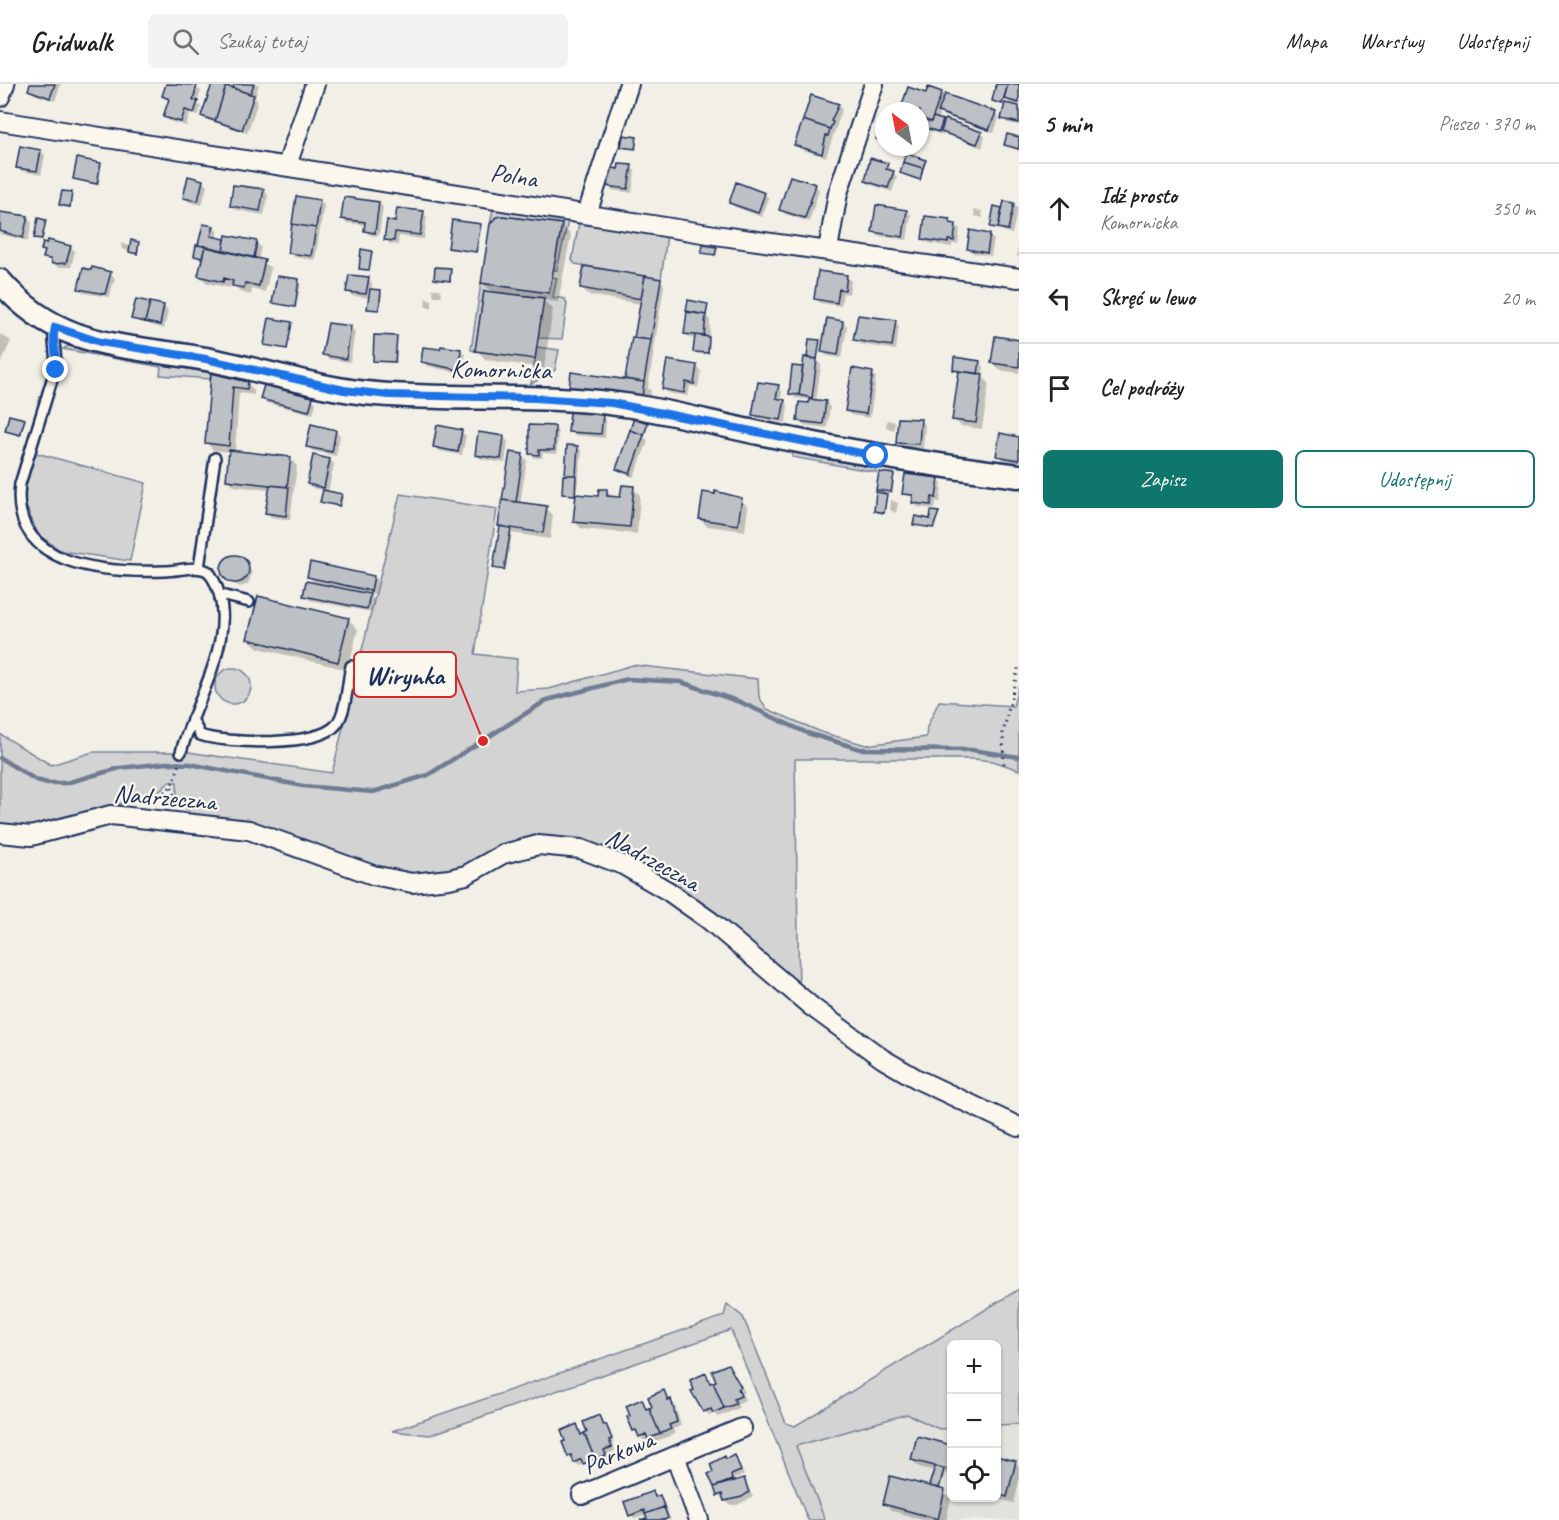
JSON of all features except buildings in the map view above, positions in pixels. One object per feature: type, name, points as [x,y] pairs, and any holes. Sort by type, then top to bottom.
[{"type":"street","points":[[0,97],[5,84]]},
{"type":"street","points":[[287,165],[315,84]]},
{"type":"street","points":[[587,214],[629,84]]},
{"type":"street","points":[[828,249],[838,194],[874,84]]},
{"type":"street","name":"Polna","points":[[0,121],[715,235],[828,249],[1019,278]]},
{"type":"street","name":"Komornicka","points":[[0,281],[25,307],[55,327],[100,342],[206,359],[344,390],[389,395],[535,398],[612,403],[876,456],[1019,476]]},
{"type":"street","name":"Nadrzeczna","points":[[0,833],[30,836],[111,815],[238,829],[373,875],[412,884],[466,874],[503,854],[538,845],[581,849],[623,865],[676,897],[709,920],[812,1007],[883,1059],[919,1080],[1019,1127]]},
{"type":"street","name":"Parkowa","points":[[582,1495],[742,1428]]},
{"type":"street","name":"Parkowa","points":[[675,1456],[699,1520]]},
{"type":"lane","points":[[55,327],[53,337],[57,357],[56,370],[26,463],[19,497],[24,521],[29,532],[45,549],[77,564],[140,571],[199,567],[209,572],[221,595],[224,611],[221,631],[182,752]]},
{"type":"lane","points":[[199,567],[215,458]]},
{"type":"lane","points":[[221,595],[249,602]]},
{"type":"lane","points":[[192,719],[200,735],[234,742],[270,742],[322,733],[336,725],[340,717],[351,666]]},
{"type":"path","points":[[1004,764],[1005,719],[1019,665]]},
{"type":"path","points":[[132,804],[165,793],[172,787],[176,775]]},
{"type":"shaded area","points":[[493,209],[568,221],[557,270],[553,270],[562,224],[503,216],[496,217],[490,224]]},
{"type":"shaded area","points":[[579,222],[667,235],[661,279],[575,264],[572,260]]},
{"type":"shaded area","points":[[552,277],[557,278],[553,297],[565,299],[567,304],[562,339],[538,338],[544,298],[484,291],[475,351],[471,350],[481,283],[549,293]]},
{"type":"shaded area","points":[[68,346],[99,354],[211,373],[210,379],[160,375],[161,367],[63,349]]},
{"type":"shaded area","points":[[537,347],[559,350],[555,370],[531,384]]},
{"type":"shaded area","points":[[33,452],[146,483],[130,561],[61,551],[38,534],[24,501],[24,484]]},
{"type":"shaded area","points":[[793,452],[876,468],[876,472],[792,457]]},
{"type":"shaded area","points":[[400,494],[497,509],[475,654],[517,659],[515,691],[549,689],[633,665],[758,679],[759,697],[767,709],[821,732],[866,745],[926,737],[927,727],[939,701],[1013,706],[1019,685],[1019,770],[993,761],[973,759],[795,759],[799,991],[607,852],[492,856],[455,870],[404,875],[192,817],[177,796],[177,782],[169,782],[161,790],[151,794],[39,830],[0,829],[0,734],[51,765],[93,752],[188,752],[332,773]]},
{"type":"shaded area","points":[[233,668],[246,673],[251,686],[246,699],[233,704],[220,699],[215,686],[220,673]]},
{"type":"shaded area","points":[[1019,1289],[1019,1424],[1001,1425],[1001,1340],[947,1340],[947,1428],[939,1429],[907,1414],[796,1446],[825,1520],[808,1520],[731,1330],[430,1435],[392,1431],[724,1316],[727,1304],[743,1317],[786,1423],[795,1426]]},
{"type":"shaded area","points":[[907,1414],[939,1429],[947,1428],[947,1502],[1001,1502],[1001,1425],[1019,1424],[1019,1520],[825,1520],[796,1446]]},
{"type":"waterway","points":[[0,758],[36,780],[48,783],[66,783],[120,768],[166,763],[190,764],[303,786],[373,792],[428,775],[547,700],[628,679],[681,682],[740,702],[807,733],[860,749],[972,750],[1019,757]]},
{"type":"place","name":"Wirynka","points":[[483,741]]},
{"type":"route","points":[[56,370],[57,357],[53,337],[55,327],[100,342],[206,359],[344,390],[389,395],[535,398],[612,403],[876,456]]}]
